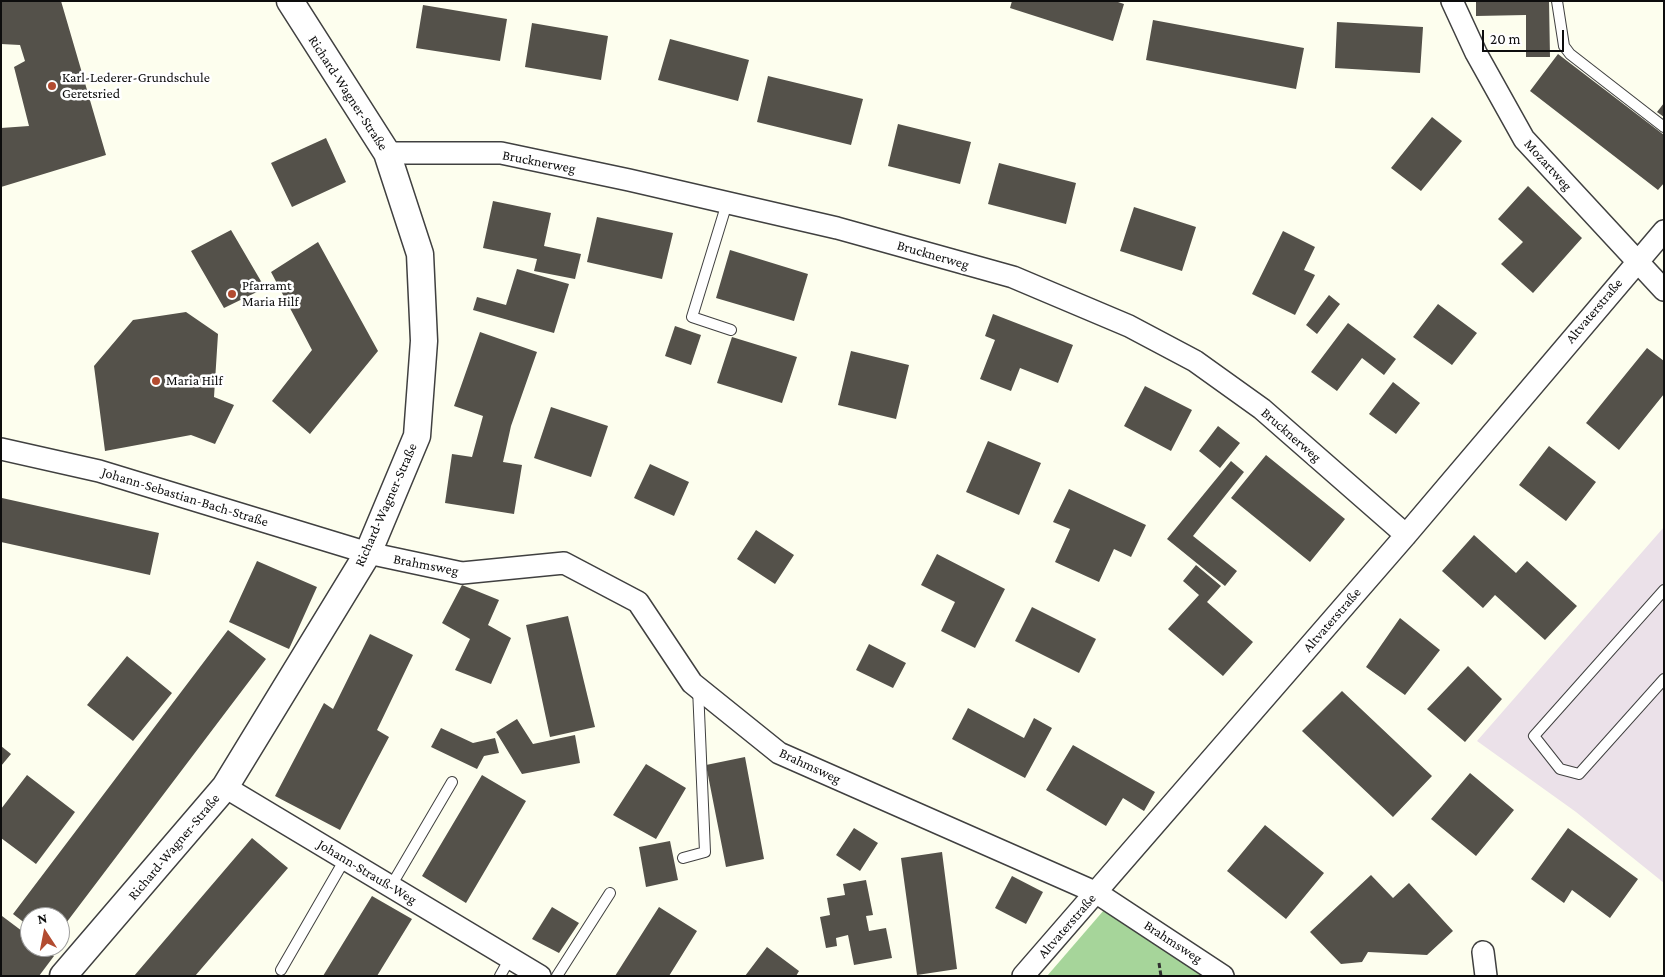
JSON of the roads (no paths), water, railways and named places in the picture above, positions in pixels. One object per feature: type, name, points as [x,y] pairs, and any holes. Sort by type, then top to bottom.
[{"type":"street","name":"Richard-Wagner-Straße","points":[[63,976],[225,787],[368,553],[417,436],[424,341],[420,254],[387,153],[290,1]]},
{"type":"street","name":"Mozartweg","points":[[1452,1],[1476,53],[1524,139],[1637,261]]},
{"type":"street","name":"Brucknerweg","points":[[387,153],[501,153],[629,180],[837,228],[1013,277],[1129,326],[1195,361],[1262,409],[1406,535]]},
{"type":"street","name":"Altvaterstraße","points":[[1023,976],[1406,535],[1664,231]]},
{"type":"street","points":[[1637,261],[1664,290]]},
{"type":"street","name":"Johann-Sebastian-Bach-Straße","points":[[1,450],[99,471],[368,553]]},
{"type":"street","name":"Brahmsweg","points":[[368,553],[462,573],[564,563],[638,602],[692,683],[779,753],[1097,893],[1223,976]]},
{"type":"street","name":"Johann-Strauß-Weg","points":[[225,787],[391,886],[505,967],[540,976]]},
{"type":"street","points":[[1483,952],[1486,976]]},
{"type":"lane","points":[[1557,1],[1564,46],[1570,54],[1664,127]]},
{"type":"lane","points":[[727,203],[692,317],[731,330]]},
{"type":"lane","points":[[1664,590],[1534,736],[1560,769],[1579,774],[1664,679]]},
{"type":"lane","points":[[683,858],[705,852],[698,687]]},
{"type":"lane","points":[[391,886],[452,782]]},
{"type":"lane","points":[[281,970],[345,859]]},
{"type":"lane","points":[[557,976],[610,893]]},
{"type":"place","name":"Karl-Lederer-Grundschule Geretsried","points":[[52,86]]},
{"type":"place","name":"Pfarramt Maria Hilf","points":[[232,294]]},
{"type":"place","name":"Maria Hilf","points":[[156,381]]}]
